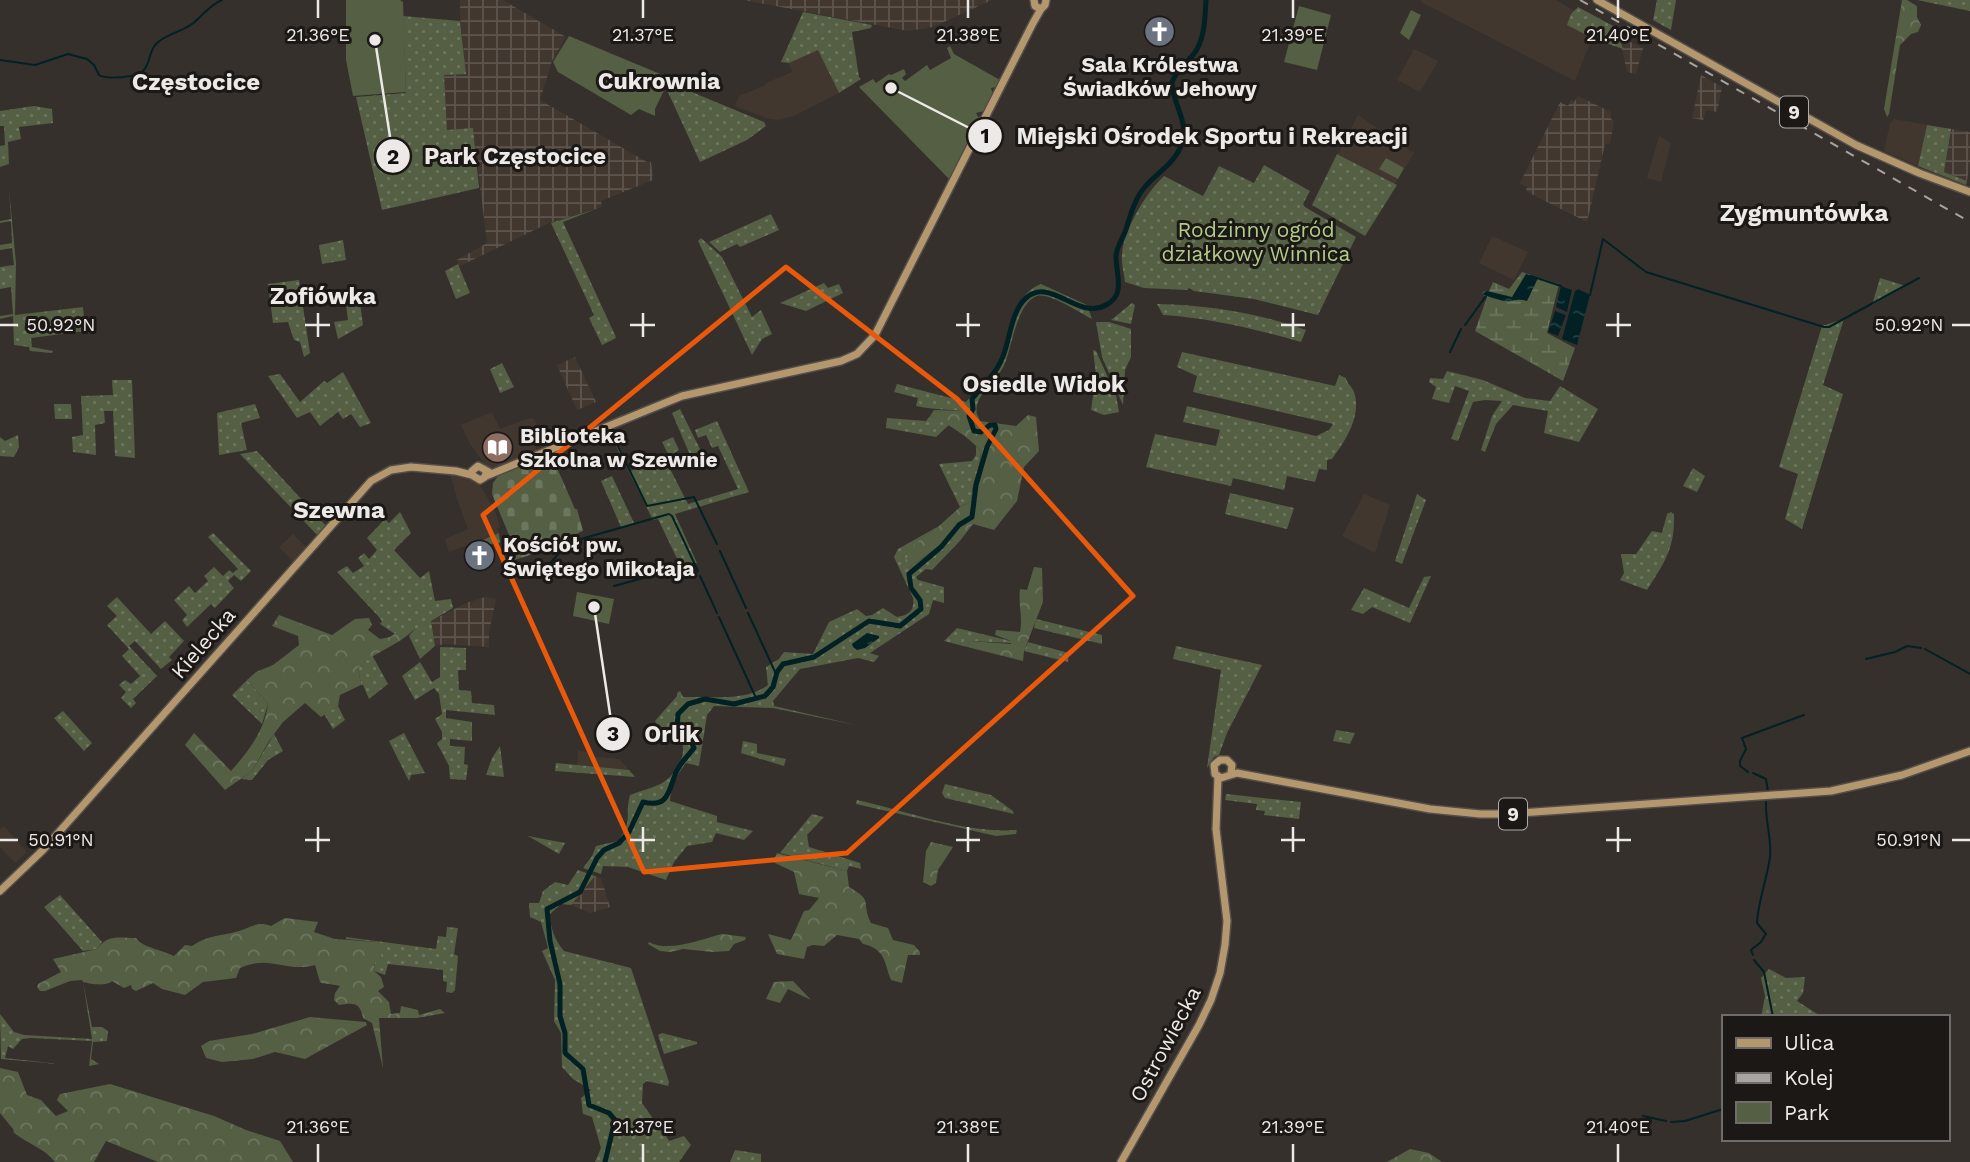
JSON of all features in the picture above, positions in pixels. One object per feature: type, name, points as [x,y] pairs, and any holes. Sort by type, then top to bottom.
[{"type":"main road","points":[[1034,0],[1035,6],[1039,8],[1045,5],[1046,0]]},
{"type":"main road","name":"9","points":[[1597,0],[1856,145],[1970,192]]},
{"type":"main road","name":"Kielecka","points":[[0,891],[38,856],[371,481],[383,473],[403,467],[472,473],[478,466],[486,473],[500,471],[682,396],[853,356],[875,335],[1039,8]]},
{"type":"main road","name":"Ostrowiecka","points":[[1121,1162],[1199,1025],[1217,983],[1227,921],[1216,829],[1219,789],[1227,774],[1289,781],[1430,809],[1480,814],[1542,813],[1743,799],[1848,788],[1902,775],[1970,751]]},
{"type":"highlighted area","points":[[786,267],[957,399],[1133,596],[847,853],[644,872],[483,515]]},
{"type":"shaded area","points":[[460,0],[503,0],[566,37],[552,61],[540,100],[651,162],[653,180],[601,201],[602,207],[549,223],[458,267],[457,260],[487,243],[473,129],[447,131],[444,75],[466,74]]},
{"type":"shaded area","points":[[743,0],[992,0],[933,27],[908,31]]},
{"type":"shaded area","points":[[1556,0],[1575,11],[1568,25],[1592,38],[1575,81],[1421,2]]},
{"type":"shaded area","points":[[1622,38],[1643,48],[1636,74],[1627,72],[1620,40]]},
{"type":"shaded area","points":[[818,49],[839,93],[794,116],[779,120],[735,106],[739,96],[792,72],[789,63]]},
{"type":"shaded area","points":[[1414,49],[1438,61],[1420,92],[1397,80]]},
{"type":"shaded area","points":[[1701,75],[1722,87],[1717,112],[1706,110],[1703,120],[1692,118]]},
{"type":"shaded area","points":[[1578,96],[1611,112],[1611,119],[1614,121],[1610,144],[1605,144],[1587,222],[1526,191],[1527,187],[1520,183],[1560,102],[1568,106],[1571,100],[1574,102]]},
{"type":"shaded area","points":[[1358,115],[1414,153],[1395,184],[1338,154]]},
{"type":"shaded area","points":[[1894,119],[1927,125],[1918,166],[1884,151],[1890,123]]},
{"type":"shaded area","points":[[1951,129],[1970,132],[1967,181],[1944,172]]},
{"type":"shaded area","points":[[1659,136],[1671,143],[1661,182],[1647,178]]},
{"type":"shaded area","points":[[1492,236],[1528,252],[1514,280],[1479,263]]},
{"type":"shaded area","points":[[575,357],[596,402],[577,410],[557,365]]},
{"type":"shaded area","points":[[492,412],[500,429],[534,419],[537,425],[530,428],[537,450],[506,465],[488,468],[470,444],[461,425]]},
{"type":"shaded area","points":[[450,473],[468,477],[480,485],[495,511],[500,527],[497,529],[499,533],[449,552],[445,539],[468,529]]},
{"type":"shaded area","points":[[1364,494],[1390,505],[1375,553],[1342,536]]},
{"type":"shaded area","points":[[293,534],[308,549],[295,564],[279,547]]},
{"type":"shaded area","points":[[485,597],[496,599],[489,632],[489,647],[445,644],[435,646],[431,621],[466,603]]},
{"type":"shaded area","points":[[578,751],[591,752],[591,756],[619,759],[629,770],[577,766]]},
{"type":"shaded area","points":[[4,826],[27,852],[15,863],[0,847],[0,829]]},
{"type":"shaded area","points":[[595,876],[601,878],[610,907],[591,913],[571,905]]},
{"type":"green space","points":[[346,0],[403,2],[406,92],[353,96],[346,60]]},
{"type":"green space","points":[[1657,0],[1676,0],[1671,30],[1653,20]]},
{"type":"green space","points":[[1902,0],[1917,6],[1917,17],[1921,25],[1918,32],[1911,34],[1900,45],[1887,117],[1884,109]]},
{"type":"green space","points":[[1917,0],[1970,0],[1970,11]]},
{"type":"green space","points":[[1299,6],[1331,15],[1317,70],[1284,62]]},
{"type":"green space","points":[[1578,7],[1626,33],[1620,40],[1623,49],[1592,38],[1567,25],[1571,14]]},
{"type":"green space","points":[[1411,10],[1421,15],[1409,40],[1400,33]]},
{"type":"green space","points":[[803,12],[872,25],[871,28],[852,32],[861,79],[839,93],[818,50],[789,63],[781,62]]},
{"type":"green space","points":[[403,16],[460,21],[466,74],[444,75],[447,130],[473,128],[479,188],[382,210],[356,97],[406,93]]},
{"type":"green space","points":[[569,36],[670,78],[655,109],[655,116],[639,109],[631,115],[558,72],[553,62]]},
{"type":"green space","points":[[950,46],[954,54],[1000,80],[996,87],[991,88],[993,94],[984,111],[976,113],[978,117],[981,116],[949,179],[859,87],[873,79],[876,83],[889,74],[904,69],[906,74],[902,78],[905,81],[927,65],[930,70],[951,58],[947,48]]},
{"type":"green space","points":[[670,83],[764,122],[766,126],[747,140],[700,162],[667,90]]},
{"type":"green space","points":[[34,106],[52,109],[53,123],[19,127],[21,139],[8,142],[9,164],[0,167],[0,146],[5,145],[4,126],[0,126],[0,111]]},
{"type":"green space","points":[[1927,125],[1951,129],[1944,172],[1967,181],[1966,185],[1918,166]]},
{"type":"green space","name":"Rodzinny ogród działkowy Winnica","points":[[1337,154],[1397,185],[1365,236],[1312,205]]},
{"type":"green space","points":[[1386,158],[1404,168],[1398,179],[1379,169]]},
{"type":"green space","name":"Rodzinny ogród działkowy Winnica","points":[[1264,165],[1310,191],[1303,204],[1305,207],[1356,237],[1318,315],[1254,299],[1194,291],[1189,288],[1144,288],[1125,282],[1122,257],[1131,223],[1143,202],[1164,176],[1203,196],[1219,166],[1254,183]]},
{"type":"green space","points":[[9,189],[16,263],[15,315],[83,307],[85,331],[31,338],[32,347],[53,351],[52,353],[30,351],[29,347],[14,345],[13,316],[0,319],[0,316],[13,314],[11,287],[0,289],[0,267],[14,265],[12,248],[0,250],[0,245],[12,243],[11,221],[0,223],[11,219]]},
{"type":"green space","points":[[596,209],[563,222],[616,338],[602,345],[589,318],[594,315],[551,223]]},
{"type":"green space","points":[[771,214],[779,230],[740,247],[737,244],[720,252],[709,242]]},
{"type":"green space","points":[[701,238],[722,257],[752,317],[761,310],[772,334],[762,339],[752,355],[698,241]]},
{"type":"green space","points":[[343,240],[346,260],[322,264],[319,245]]},
{"type":"green space","points":[[458,264],[470,293],[456,299],[445,271]]},
{"type":"green space","points":[[1522,272],[1559,284],[1547,333],[1575,348],[1563,381],[1475,331],[1487,297],[1483,292],[1489,291],[1493,282],[1509,289]]},
{"type":"green space","points":[[1880,278],[1906,286],[1872,305]]},
{"type":"green space","points":[[299,280],[310,353],[304,357],[300,342],[294,340],[288,322],[273,323],[268,284]]},
{"type":"green space","points":[[824,283],[828,288],[839,284],[843,293],[806,311],[780,303]]},
{"type":"green space","points":[[1041,284],[1087,305],[1092,319],[1049,297],[1037,296],[1030,300],[1016,326],[1005,363],[982,395],[977,414],[916,406],[918,398],[894,392],[897,384],[966,402],[995,369],[1022,299],[1030,290]]},
{"type":"green space","points":[[359,295],[363,325],[338,339],[334,322],[348,320],[345,297]]},
{"type":"green space","points":[[1132,303],[1135,305],[1131,324],[1111,320]]},
{"type":"green space","points":[[1157,304],[1233,311],[1306,330],[1301,342],[1232,325],[1163,315]]},
{"type":"green space","points":[[1844,319],[1823,385],[1843,394],[1802,529],[1785,519],[1798,474],[1779,467],[1822,326]]},
{"type":"green space","points":[[1096,322],[1109,322],[1131,329],[1131,357],[1125,370],[1123,405],[1102,357]]},
{"type":"green space","points":[[1093,350],[1096,351],[1116,395],[1119,412],[1104,415],[1091,410],[1096,375]]},
{"type":"green space","points":[[1182,352],[1335,386],[1339,375],[1346,378],[1353,390],[1356,410],[1351,428],[1342,444],[1332,459],[1327,460],[1327,470],[1319,469],[1315,482],[1287,476],[1284,490],[1233,478],[1231,486],[1146,467],[1155,434],[1216,446],[1220,430],[1183,422],[1187,406],[1316,436],[1329,430],[1333,424],[1193,392],[1197,376],[1177,367]]},
{"type":"green space","points":[[502,363],[514,387],[500,393],[490,369]]},
{"type":"green space","points":[[1447,371],[1483,380],[1525,398],[1550,401],[1560,386],[1598,409],[1579,442],[1544,433],[1548,411],[1513,405],[1496,424],[1485,452],[1481,450],[1492,416],[1502,401],[1473,402],[1458,441],[1451,439],[1469,391],[1455,386],[1449,403],[1432,399],[1436,387],[1429,382],[1430,378],[1443,379]]},
{"type":"green space","points":[[343,372],[371,423],[360,427],[351,414],[343,419],[338,412],[320,426],[310,412],[297,418],[268,376],[280,374],[300,402],[324,381],[327,383]]},
{"type":"green space","points":[[112,380],[132,380],[135,458],[115,456],[113,411],[104,411],[105,423],[95,425],[96,455],[73,452],[72,437],[83,435],[81,396],[113,395]]},
{"type":"green space","points":[[54,404],[71,404],[72,419],[55,419]]},
{"type":"green space","points":[[255,404],[260,418],[241,423],[247,450],[219,455],[217,413]]},
{"type":"green space","points":[[680,409],[701,451],[690,455],[672,413]]},
{"type":"green space","points":[[934,410],[967,411],[977,414],[980,421],[1016,426],[1028,415],[1036,417],[1039,451],[1024,467],[1017,501],[994,530],[973,524],[959,542],[950,539],[908,568],[904,563],[915,543],[960,507],[972,501],[980,464],[981,451],[957,431],[930,416]]},
{"type":"green space","points":[[930,416],[950,424],[936,437],[886,428],[887,418],[926,421]]},
{"type":"green space","points":[[717,421],[749,492],[675,514],[697,563],[681,567],[658,519],[653,520],[610,434],[596,439],[595,436],[610,428],[631,471],[664,457],[688,504],[738,489],[718,446],[712,448],[706,435],[698,438],[695,430]]},
{"type":"green space","points":[[18,435],[19,447],[14,457],[0,456],[0,437],[5,441]]},
{"type":"green space","points":[[673,437],[679,450],[670,458],[662,442]]},
{"type":"green space","points":[[976,446],[981,451],[972,501],[960,507],[939,464],[972,461],[976,455]]},
{"type":"green space","points":[[257,451],[327,527],[319,537],[240,454]]},
{"type":"green space","points":[[551,454],[577,509],[583,531],[568,538],[547,555],[543,551],[511,561],[509,535],[492,494],[493,483],[498,476]]},
{"type":"green space","points":[[1693,468],[1705,476],[1697,492],[1683,486]]},
{"type":"green space","points":[[612,476],[634,523],[621,527],[601,481]]},
{"type":"green space","points":[[1230,493],[1294,508],[1287,529],[1225,514]]},
{"type":"green space","points":[[1417,494],[1426,500],[1402,564],[1395,561]]},
{"type":"green space","points":[[400,512],[411,533],[394,550],[420,578],[429,571],[435,601],[451,599],[453,608],[431,621],[435,646],[420,659],[409,636],[415,629],[412,623],[395,634],[380,624],[382,621],[378,616],[337,572],[347,566],[353,573],[364,566],[358,558],[364,553],[369,559],[377,550],[367,538],[385,519],[389,523]]},
{"type":"green space","points":[[1667,514],[1674,514],[1674,526],[1671,546],[1647,590],[1620,580],[1624,573],[1621,554],[1636,554],[1652,531],[1662,533]]},
{"type":"green space","points":[[939,526],[915,543],[908,568],[950,539],[959,542],[932,570],[926,569],[916,577],[918,580],[944,587],[944,603],[933,600],[929,614],[870,653],[879,656],[874,662],[858,658],[800,669],[773,701],[774,706],[856,725],[773,708],[714,706],[707,715],[699,766],[686,763],[675,781],[670,801],[717,816],[717,822],[753,831],[744,840],[716,833],[712,842],[687,846],[674,862],[666,880],[628,867],[603,866],[601,874],[583,868],[596,846],[618,841],[623,834],[630,795],[665,781],[676,770],[683,755],[683,747],[676,733],[651,737],[650,734],[659,730],[655,721],[677,693],[680,691],[683,697],[749,694],[768,685],[766,667],[779,659],[784,652],[813,654],[829,622],[857,609],[866,616],[883,608],[897,617],[907,614],[912,609],[913,598],[894,557],[898,549]]},
{"type":"green space","points":[[213,533],[251,571],[241,581],[234,575],[228,581],[234,588],[215,608],[211,604],[187,627],[182,620],[187,615],[174,600],[189,586],[195,593],[208,581],[204,576],[214,567],[223,576],[229,570],[233,573],[238,569],[208,537]]},
{"type":"green space","points":[[499,533],[500,543],[466,547]]},
{"type":"green space","points":[[1034,567],[1042,568],[1043,602],[1024,651],[1023,661],[967,647],[970,641],[1011,644],[1011,641],[995,635],[996,630],[1020,632],[1020,589],[1027,590]]},
{"type":"green space","points":[[1431,576],[1410,623],[1372,607],[1363,614],[1351,610],[1364,588],[1409,608],[1424,577]]},
{"type":"green space","points":[[577,592],[614,599],[609,624],[573,616]]},
{"type":"green space","points":[[117,597],[151,634],[165,621],[184,641],[169,657],[172,660],[161,669],[135,641],[129,646],[157,676],[133,699],[136,703],[131,708],[121,698],[126,692],[119,685],[125,680],[131,684],[140,676],[122,656],[129,649],[107,625],[117,616],[107,606]]},
{"type":"green space","points":[[279,615],[332,635],[355,619],[369,618],[372,625],[368,630],[380,639],[390,637],[412,622],[415,629],[358,668],[361,685],[340,695],[338,706],[321,717],[305,703],[283,722],[252,771],[225,790],[185,745],[194,733],[231,771],[249,748],[263,723],[268,704],[247,680],[299,645],[298,636],[272,626]]},
{"type":"green space","points":[[1036,619],[1102,635],[1102,644],[1034,628]]},
{"type":"green space","points":[[957,628],[1011,643],[970,641],[967,647],[944,641]]},
{"type":"green space","points":[[1028,642],[1069,653],[1068,662],[1024,651]]},
{"type":"green space","points":[[1176,646],[1262,665],[1227,733],[1219,755],[1214,757],[1207,768],[1221,670],[1173,659]]},
{"type":"green space","points":[[440,647],[466,648],[466,670],[458,670],[459,690],[471,691],[472,703],[494,705],[495,715],[446,710],[446,718],[472,722],[472,741],[450,739],[450,746],[465,747],[464,764],[468,765],[466,780],[450,779],[449,766],[437,743],[442,739],[442,732],[435,719],[442,714],[439,694],[434,688],[415,700],[402,676],[420,662],[432,682],[440,677]]},
{"type":"green space","points":[[372,655],[388,684],[369,699],[361,685],[358,668]]},
{"type":"green space","points":[[247,680],[268,704],[262,724],[232,695]]},
{"type":"green space","points":[[338,706],[345,720],[333,729],[324,714]]},
{"type":"green space","points":[[63,711],[92,743],[84,751],[54,718]]},
{"type":"green space","points":[[1336,730],[1355,733],[1350,744],[1333,741]]},
{"type":"green space","points":[[404,733],[425,773],[411,775],[409,781],[389,741]]},
{"type":"green space","points":[[274,734],[283,751],[268,760],[252,780],[241,779],[252,771]]},
{"type":"green space","points":[[743,741],[757,744],[757,753],[786,759],[784,766],[741,753]]},
{"type":"green space","points":[[500,746],[504,777],[486,775],[492,758]]},
{"type":"green space","points":[[556,763],[629,770],[635,777],[555,771]]},
{"type":"green space","points":[[945,784],[991,795],[1014,814],[945,798],[942,793]]},
{"type":"green space","points":[[1226,794],[1301,802],[1299,819],[1264,815],[1265,811],[1256,810],[1257,804],[1225,800]]},
{"type":"green space","points":[[857,800],[978,829],[1017,830],[1016,834],[996,836],[856,804]]},
{"type":"green space","points":[[812,814],[824,817],[807,835],[809,847],[860,863],[861,869],[849,866],[847,871],[780,853]]},
{"type":"green space","points":[[528,836],[565,843],[559,854]]},
{"type":"green space","points":[[931,842],[953,847],[938,870],[936,883],[931,886],[923,882],[926,851]]},
{"type":"green space","points":[[777,853],[847,871],[849,887],[864,899],[871,923],[888,928],[893,940],[914,945],[920,952],[920,955],[908,955],[902,983],[891,980],[880,953],[859,939],[837,935],[824,946],[807,947],[804,959],[777,954],[768,934],[791,940],[804,911],[809,910],[819,898],[799,894],[794,872],[773,862]]},
{"type":"green space","points":[[578,870],[595,876],[571,905],[561,904],[550,914],[554,934],[564,951],[631,968],[669,1082],[668,1086],[647,1081],[643,1084],[642,1103],[654,1120],[650,1129],[663,1131],[669,1141],[684,1136],[691,1145],[679,1162],[595,1162],[601,1148],[592,1117],[583,1114],[581,1098],[591,1090],[573,1079],[562,1067],[561,1033],[554,1021],[555,980],[542,951],[548,948],[541,922],[530,917],[529,903],[539,903],[543,891],[555,882],[568,885]]},
{"type":"green space","points":[[60,895],[102,942],[97,949],[83,951],[44,907]]},
{"type":"green space","points":[[285,918],[318,922],[314,932],[335,939],[378,942],[382,958],[375,962],[374,971],[381,977],[384,987],[378,991],[389,1002],[391,1014],[400,1013],[401,1006],[418,1010],[419,1015],[440,1009],[445,1013],[417,1018],[379,1018],[383,1068],[372,1023],[363,1018],[358,1006],[339,1005],[334,1000],[340,986],[321,983],[315,965],[295,967],[269,963],[251,964],[240,968],[236,978],[203,982],[185,995],[162,989],[153,983],[136,991],[131,985],[124,988],[112,981],[98,984],[82,980],[70,981],[45,991],[40,991],[37,987],[61,972],[53,959],[97,949],[110,939],[136,938],[148,947],[174,956],[185,945],[192,946],[209,938],[258,924],[271,926]]},
{"type":"green space","points":[[447,927],[458,928],[454,954],[458,956],[455,990],[452,993],[446,992],[447,982],[443,981],[443,970],[388,964],[385,975],[374,971],[378,942],[346,939],[346,937],[436,949],[438,936],[446,937]]},
{"type":"green space","points":[[722,934],[746,937],[734,944],[729,951],[683,949],[670,952],[660,951],[648,944],[675,946]]},
{"type":"green space","points":[[1769,969],[1786,978],[1805,977],[1803,993],[1797,1001],[1819,1015],[1761,1015],[1765,996],[1761,978]]},
{"type":"green space","points":[[793,981],[811,1000],[788,989],[780,1003],[766,999],[774,982]]},
{"type":"green space","points":[[83,982],[92,1027],[102,1027],[108,1031],[107,1041],[93,1042],[91,1059],[99,1064],[89,1066],[92,1041],[22,1039],[13,1049],[8,1046],[5,1058],[59,1064],[1,1059],[0,1014],[14,1032],[24,1035],[92,1039]]},
{"type":"green space","points":[[310,1017],[366,1022],[367,1025],[305,1059],[275,1052],[253,1059],[222,1062],[206,1058],[201,1046],[209,1041],[252,1034]]},
{"type":"green space","points":[[662,1033],[697,1044],[664,1054],[658,1035]]},
{"type":"green space","points":[[0,1068],[18,1072],[27,1095],[41,1100],[56,1116],[68,1111],[57,1100],[60,1094],[110,1084],[214,1116],[280,1141],[293,1162],[158,1162],[106,1141],[94,1162],[55,1162],[46,1153],[14,1133],[0,1113]]},
{"type":"green space","points":[[1410,1149],[1429,1153],[1442,1162],[1387,1162]]},
{"type":"green space","points":[[735,1150],[761,1154],[761,1162],[730,1162]]},
{"type":"water","points":[[1526,274],[1538,278],[1527,301],[1504,301],[1482,294],[1487,291],[1512,297]]},
{"type":"water","points":[[1561,286],[1572,290],[1567,312],[1556,307]]},
{"type":"water","points":[[1579,289],[1590,295],[1577,345],[1562,339],[1575,291]]},
{"type":"water","points":[[1555,311],[1566,315],[1558,336],[1548,332]]},
{"type":"water","points":[[867,633],[879,638],[865,648],[857,650],[853,647],[852,644]]},
{"type":"waterway","points":[[0,60],[35,65],[68,54],[87,59],[103,77],[133,75],[145,69],[157,43],[192,24],[222,0]]},
{"type":"waterway","points":[[605,1162],[615,1120],[609,1113],[589,1105],[583,1069],[565,1053],[565,1033],[560,1016],[560,984],[550,941],[547,909],[580,892],[597,858],[604,850],[619,843],[629,832],[643,802],[657,803],[665,798],[678,768],[694,748],[690,740],[677,730],[678,714],[688,704],[705,699],[734,704],[765,696],[773,687],[777,672],[783,664],[814,657],[869,621],[900,626],[921,609],[920,600],[911,588],[909,574],[941,547],[959,525],[972,517],[976,485],[987,447],[996,429],[995,425],[990,425],[981,432],[974,431],[969,416],[973,409],[972,399],[998,367],[1021,304],[1035,293],[1045,292],[1085,308],[1096,308],[1106,305],[1116,296],[1116,254],[1135,203],[1144,188],[1171,162],[1182,143],[1182,119],[1172,82],[1200,43],[1206,0]]},
{"type":"waterway","points":[[1588,295],[1603,239],[1646,272],[1824,327],[1829,327],[1919,278]]},
{"type":"waterway","points":[[1531,276],[1561,286]]},
{"type":"waterway","points":[[1465,325],[1486,296]]},
{"type":"waterway","points":[[1450,352],[1461,329]]},
{"type":"waterway","points":[[611,432],[647,506],[694,497],[717,544]]},
{"type":"waterway","points":[[539,576],[560,552],[581,539],[669,514],[698,571]]},
{"type":"waterway","points":[[720,551],[746,608]]},
{"type":"waterway","points":[[614,586],[694,564]]},
{"type":"waterway","points":[[700,576],[717,613]]},
{"type":"waterway","points":[[748,613],[776,674]]},
{"type":"waterway","points":[[719,617],[756,698]]},
{"type":"waterway","points":[[1866,659],[1907,646],[1921,648]]},
{"type":"waterway","points":[[1925,649],[1970,674]]},
{"type":"waterway","points":[[1748,772],[1740,766],[1746,749],[1742,738],[1804,715]]},
{"type":"waterway","points":[[1753,773],[1766,779],[1768,792]]},
{"type":"waterway","points":[[1753,955],[1751,950],[1766,934],[1757,923],[1770,857],[1766,802]]},
{"type":"waterway","points":[[1754,960],[1764,972],[1773,1015]]},
{"type":"waterway","points":[[1671,1122],[1685,1121],[1722,1109]]},
{"type":"waterway","points":[[1643,1116],[1666,1121]]},
{"type":"railway","points":[[1580,0],[1970,222]]},
{"type":"place","name":"Sala Królestwa Świadków Jehowy","points":[[1160,32]]},
{"type":"place","name":"Park Częstocice","points":[[375,40]]},
{"type":"place","name":"Miejski Ośrodek Sportu i Rekreacji","points":[[891,88]]},
{"type":"place","name":"Biblioteka Szkolna w Szewnie","points":[[497,447]]},
{"type":"place","name":"Kościół pw. Świętego Mikołaja","points":[[480,556]]},
{"type":"place","name":"Orlik","points":[[594,607]]},
{"type":"district","name":"Cukrownia","points":[[659,81]]},
{"type":"district","name":"Częstocice","points":[[196,82]]},
{"type":"district","name":"Zygmuntówka","points":[[1804,213]]},
{"type":"district","name":"Zofiówka","points":[[323,296]]},
{"type":"district","name":"Osiedle Widok","points":[[1044,384]]},
{"type":"district","name":"Szewna","points":[[339,510]]}]
